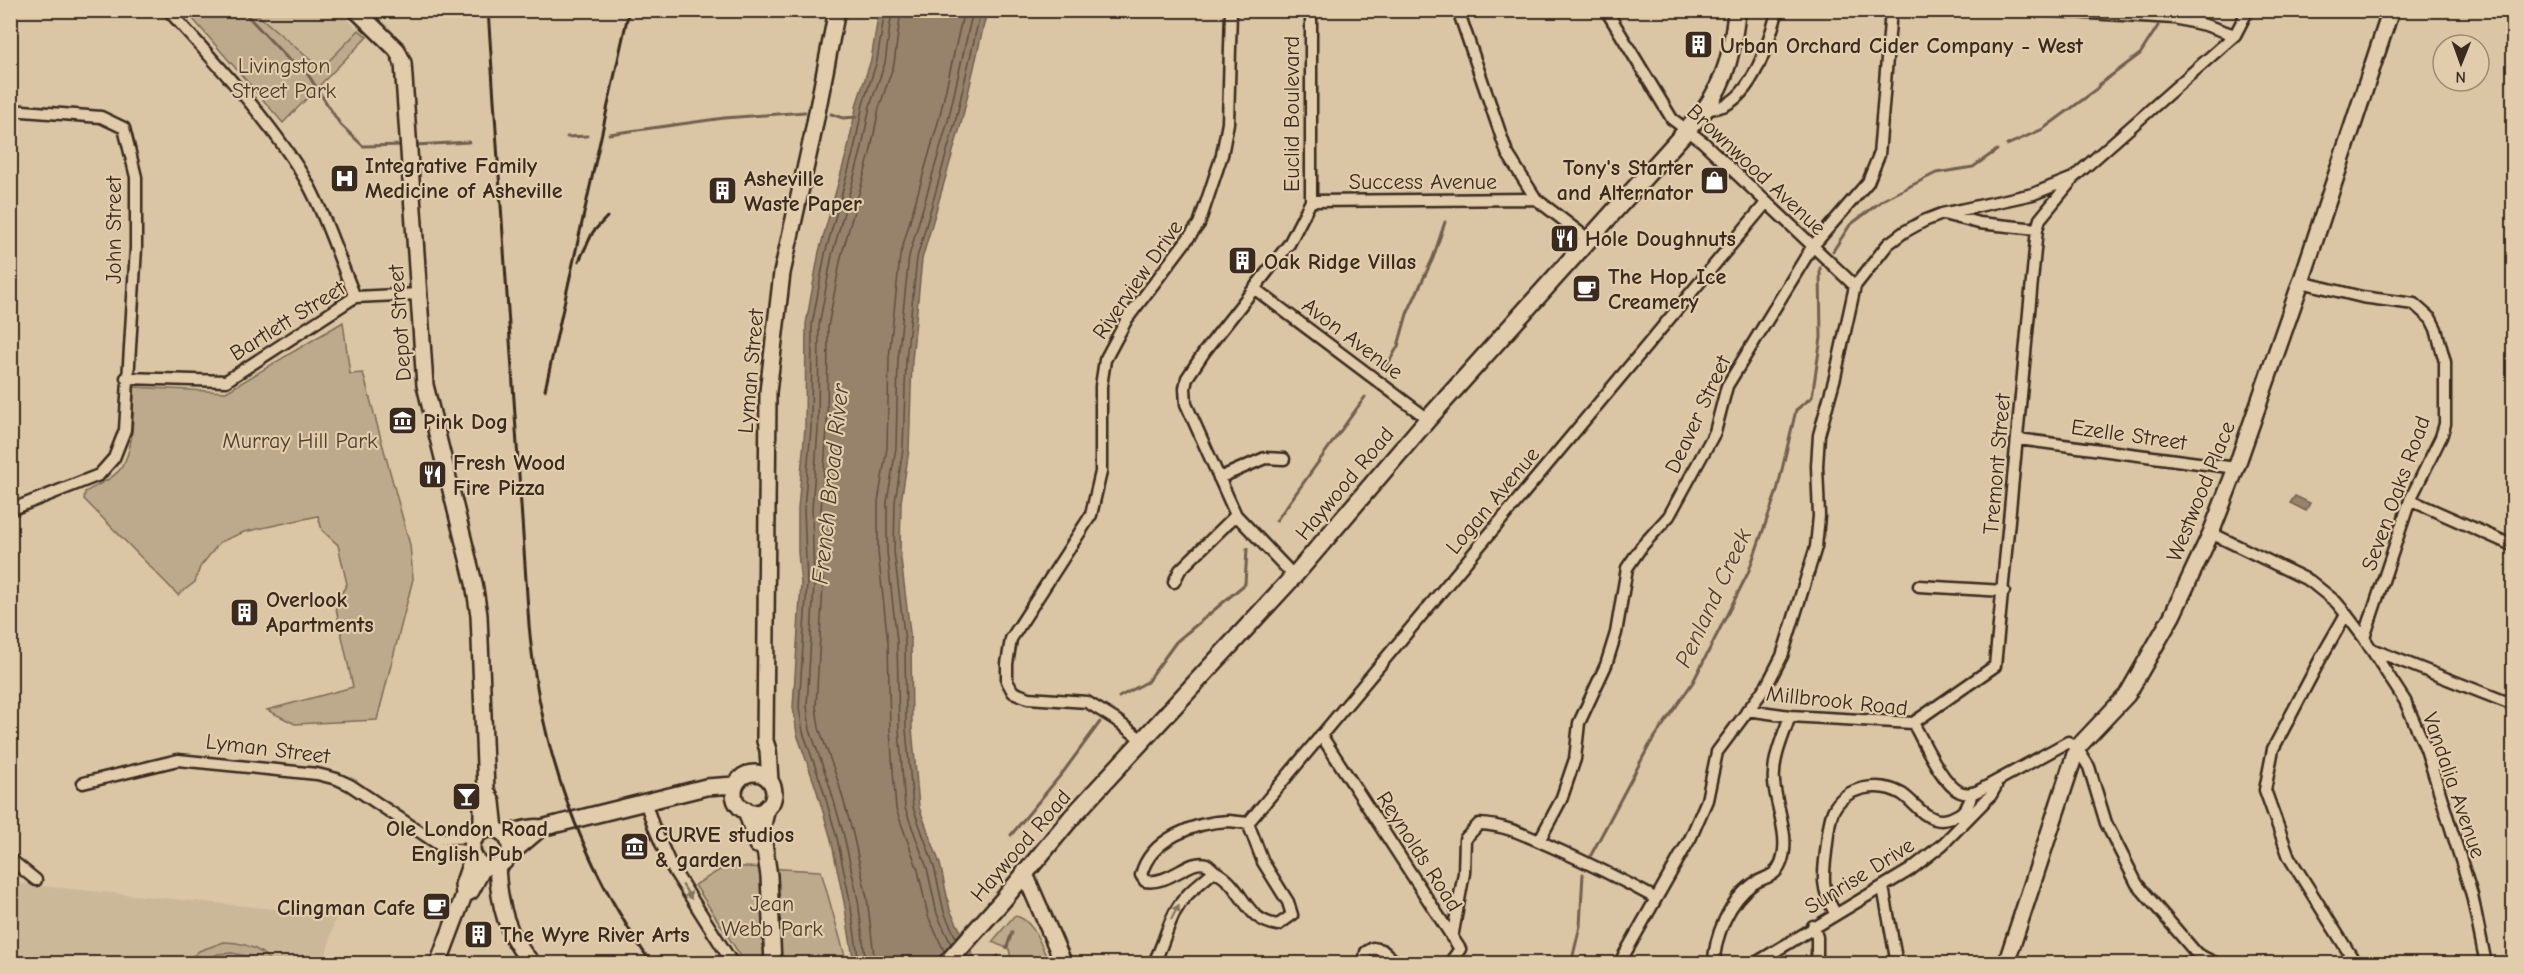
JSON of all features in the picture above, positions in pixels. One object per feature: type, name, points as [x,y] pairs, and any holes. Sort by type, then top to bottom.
[{"type":"main road","name":"Haywood Road","points":[[946,963],[1142,740],[1294,576],[1428,419],[1704,111],[1716,94],[1730,60],[1737,10]]},
{"type":"street","points":[[168,10],[215,62],[270,130],[309,187],[355,297]]},
{"type":"street","name":"Depot Street","points":[[356,10],[397,50],[402,59],[425,385],[478,599],[486,790],[492,802],[485,846]]},
{"type":"street","name":"Lyman Street","points":[[770,781],[768,750],[765,741],[768,392],[782,273],[837,10]]},
{"type":"street","name":"Riverview Drive","points":[[1142,740],[1087,702],[1028,698],[1013,692],[1007,681],[1007,664],[1011,639],[1091,515],[1101,472],[1101,386],[1105,360],[1127,319],[1199,224],[1222,155],[1228,123],[1232,10]]},
{"type":"street","name":"Euclid Boulevard","points":[[1294,576],[1236,515],[1186,404],[1185,388],[1187,378],[1205,351],[1289,244],[1311,201],[1311,10]]},
{"type":"street","points":[[1458,10],[1507,153],[1536,199],[1588,239]]},
{"type":"street","name":"Brownwood Avenue","points":[[1606,10],[1672,119],[1703,142],[1855,286]]},
{"type":"street","points":[[1704,111],[1724,106],[1747,84],[1756,71],[1778,10]]},
{"type":"street","name":"Deaver Street","points":[[1539,841],[1561,800],[1575,759],[1579,723],[1610,654],[1616,633],[1627,568],[1642,546],[1669,516],[1715,432],[1727,386],[1812,247],[1868,182],[1875,168],[1879,155],[1891,10]]},
{"type":"street","points":[[2038,10],[2174,18],[2235,35]]},
{"type":"street","points":[[1619,963],[1691,837],[1707,800],[1718,753],[1767,685],[1782,656],[1816,547],[1819,516],[1817,466],[1819,435],[1835,377],[1855,286],[1888,244],[1905,232],[1942,214],[2033,194],[2073,178],[2235,35],[2248,10]]},
{"type":"street","name":"Westwood Place","points":[[2006,963],[2077,748],[2127,695],[2172,616],[2211,532],[2236,468],[2301,282],[2391,10]]},
{"type":"street","name":"John Street","points":[[10,110],[101,117],[124,128],[136,177],[136,248],[126,378]]},
{"type":"street","name":"Tremont Street","points":[[1913,723],[1995,666],[2037,229],[2040,219],[2073,178]]},
{"type":"street","name":"Success Avenue","points":[[1311,201],[1536,199]]},
{"type":"street","name":"Logan Avenue","points":[[1248,823],[1766,203]]},
{"type":"street","points":[[1942,214],[1969,222],[2037,229]]},
{"type":"street","name":"Seven Oaks Road","points":[[2301,282],[2362,297],[2414,304],[2431,319],[2445,362],[2445,424],[2441,437],[2410,500],[2364,638]]},
{"type":"street","name":"Avon Avenue","points":[[1255,289],[1428,419]]},
{"type":"street","name":"Bartlett Street","points":[[126,378],[226,381],[355,297],[419,294]]},
{"type":"street","points":[[10,510],[99,475],[114,458],[125,430],[126,378]]},
{"type":"street","name":"Ezelle Street","points":[[2018,439],[2236,468]]},
{"type":"street","points":[[1219,478],[1265,458],[1284,459]]},
{"type":"street","points":[[2410,500],[2514,546]]},
{"type":"street","points":[[1174,582],[1179,570],[1236,515]]},
{"type":"street","name":"Vandalia Avenue","points":[[2211,532],[2310,581],[2336,602],[2364,638],[2405,701],[2426,749],[2472,895],[2486,963]]},
{"type":"street","points":[[1919,585],[2004,591]]},
{"type":"street","points":[[2346,614],[2273,749],[2265,790],[2289,857],[2355,963]]},
{"type":"street","points":[[2370,649],[2514,705]]},
{"type":"street","name":"Millbrook Road","points":[[1747,710],[1790,716],[1913,723],[1942,774],[1958,791],[1971,793]]},
{"type":"street","name":"Sunrise Drive","points":[[1714,963],[1714,949],[1730,910],[1748,888],[1774,874],[1783,860],[1784,841],[1776,801],[1774,770],[1790,716]]},
{"type":"street","name":"Reynolds Road","points":[[1321,735],[1452,938]]},
{"type":"street","name":"Lyman Street","points":[[748,774],[756,764],[765,741]]},
{"type":"street","points":[[1835,913],[1824,893],[1823,873],[1830,818],[1848,794],[1867,788],[1888,789],[1902,794],[1932,818],[1945,820],[1963,811],[1970,803],[1971,793],[2068,742],[2077,748],[2089,766],[2106,823],[2136,884],[2198,959],[2217,963]]},
{"type":"street","name":"Lyman Street","points":[[83,783],[178,760],[317,774],[350,785],[444,848],[485,846],[509,855],[541,828],[689,791],[735,785]]},
{"type":"street","points":[[764,963],[761,871],[754,830],[734,797],[735,785],[748,774],[761,774],[770,781],[773,792],[762,830],[769,876],[772,963]]},
{"type":"street","name":"Sunrise Drive","points":[[1754,963],[1910,870],[1942,844],[1991,795],[1996,786],[1995,782]]},
{"type":"street","name":"Lyman Street","points":[[689,791],[718,795],[743,809]]},
{"type":"street","points":[[645,801],[671,866],[733,963]]},
{"type":"street","points":[[743,809],[758,812],[767,807]]},
{"type":"street","points":[[1210,822],[1248,823],[1263,862],[1288,902],[1292,915],[1278,925],[1258,919],[1224,875],[1214,871],[1209,865],[1200,862],[1169,879],[1145,881],[1141,875],[1150,855],[1162,842],[1210,822]]},
{"type":"street","name":"Reynolds Road","points":[[1452,938],[1464,873],[1465,839],[1479,824],[1500,825],[1539,841],[1603,869],[1655,898]]},
{"type":"street","name":"Lyman Street","points":[[485,846],[509,833],[532,826],[541,828]]},
{"type":"street","points":[[485,846],[509,842],[509,855]]},
{"type":"street","points":[[438,963],[464,895],[463,885],[485,846]]},
{"type":"street","points":[[485,846],[498,884],[506,924],[519,951],[533,963]]},
{"type":"street","points":[[10,859],[36,880]]},
{"type":"street","points":[[1152,963],[1160,952],[1175,910],[1186,894],[1214,871]]},
{"type":"street","points":[[1024,872],[1064,963]]},
{"type":"street","points":[[1883,887],[1897,963]]},
{"type":"street","points":[[1813,926],[1817,937],[1817,963]]},
{"type":"street","points":[[1449,963],[1460,949],[1452,938]]},
{"type":"street","points":[[1364,963],[1366,952],[1373,948],[1382,950],[1398,963]]},
{"type":"shaded area","points":[[253,11],[338,11],[359,30],[321,69]]},
{"type":"shaded area","points":[[10,883],[336,915],[324,963],[11,963]]},
{"type":"green space","name":"Livingston Street Park","points":[[186,11],[253,11],[321,69],[359,30],[367,37],[283,123]]},
{"type":"green space","name":"Murray Hill Park","points":[[343,322],[350,374],[363,373],[410,545],[413,579],[377,720],[295,724],[267,710],[353,687],[335,604],[347,584],[338,545],[322,530],[318,516],[244,532],[220,542],[200,567],[195,582],[178,595],[84,499],[85,492],[114,475],[126,459],[131,440],[134,387],[226,392]]},
{"type":"green space","name":"Jean Webb Park","points":[[726,866],[821,871],[847,963],[745,963],[695,885]]},
{"type":"green space","points":[[1014,916],[1021,918],[1032,927],[1049,963],[1012,963],[1009,949],[992,942]]},
{"type":"green space","points":[[224,942],[251,947],[263,953],[273,963],[259,963],[246,956],[232,953],[218,954],[200,963],[185,963],[199,951]]},
{"type":"water","name":"French Broad River","points":[[879,11],[987,11],[961,124],[922,259],[912,360],[909,450],[901,502],[900,551],[911,641],[912,728],[919,807],[940,864],[950,910],[977,963],[854,964],[831,839],[797,734],[793,707],[801,584],[798,509],[805,428],[806,324],[819,252],[848,148],[857,103],[871,60]]},
{"type":"water","points":[[2295,496],[2310,503],[2306,511],[2290,503]]},
{"type":"waterway","points":[[242,10],[288,59],[307,73],[340,124],[363,146],[405,145]]},
{"type":"waterway","name":"Penland Creek","points":[[2007,145],[2043,129],[2096,90],[2100,84],[2140,54],[2158,26]]},
{"type":"waterway","points":[[609,134],[724,118],[805,112]]},
{"type":"waterway","points":[[831,114],[843,118],[856,117]]},
{"type":"waterway","points":[[567,137],[587,136]]},
{"type":"waterway","points":[[415,145],[469,142]]},
{"type":"waterway","name":"Penland Creek","points":[[1833,251],[1850,225],[1883,200],[1936,173],[1973,167],[1997,150]]},
{"type":"waterway","points":[[1385,369],[1398,346],[1407,314],[1433,258],[1445,222]]},
{"type":"waterway","name":"Penland Creek","points":[[1591,855],[1650,744],[1693,682],[1748,573],[1777,491],[1796,410],[1812,397],[1821,338],[1820,268]]},
{"type":"waterway","points":[[1276,521],[1365,397]]},
{"type":"waterway","points":[[1119,697],[1147,682],[1176,642],[1245,584],[1247,549]]},
{"type":"waterway","points":[[1011,835],[1064,771],[1100,722]]},
{"type":"waterway","name":"Penland Creek","points":[[1571,964],[1580,926],[1583,874]]},
{"type":"waterway","points":[[1007,947],[1012,932]]},
{"type":"waterway","points":[[990,964],[998,956]]},
{"type":"railway","points":[[488,10],[534,671],[554,760],[567,802],[604,885],[626,925],[652,964]]},
{"type":"railway","points":[[545,390],[629,10]]},
{"type":"railway","points":[[579,261],[593,232],[607,217]]},
{"type":"place","name":"Urban Orchard Cider Company - West","points":[[1699,45]]},
{"type":"place","name":"Integrative Family Medicine of Asheville","points":[[344,178]]},
{"type":"place","name":"Tony's Starter and Alternator","points":[[1714,180]]},
{"type":"place","name":"Asheville Waste Paper","points":[[723,191]]},
{"type":"place","name":"Hole Doughnuts","points":[[1564,238]]},
{"type":"place","name":"Oak Ridge Villas","points":[[1243,261]]},
{"type":"place","name":"The Hop Ice Creamery","points":[[1587,289]]},
{"type":"place","name":"Pink Dog","points":[[402,421]]},
{"type":"place","name":"Fresh Wood Fire Pizza","points":[[432,475]]},
{"type":"place","name":"Overlook Apartments","points":[[245,612]]},
{"type":"place","name":"Ole London Road English Pub","points":[[467,796]]},
{"type":"place","name":"CURVE studios & garden","points":[[634,847]]},
{"type":"place","name":"Clingman Cafe","points":[[436,907]]},
{"type":"place","name":"The Wyre River Arts","points":[[479,934]]}]
